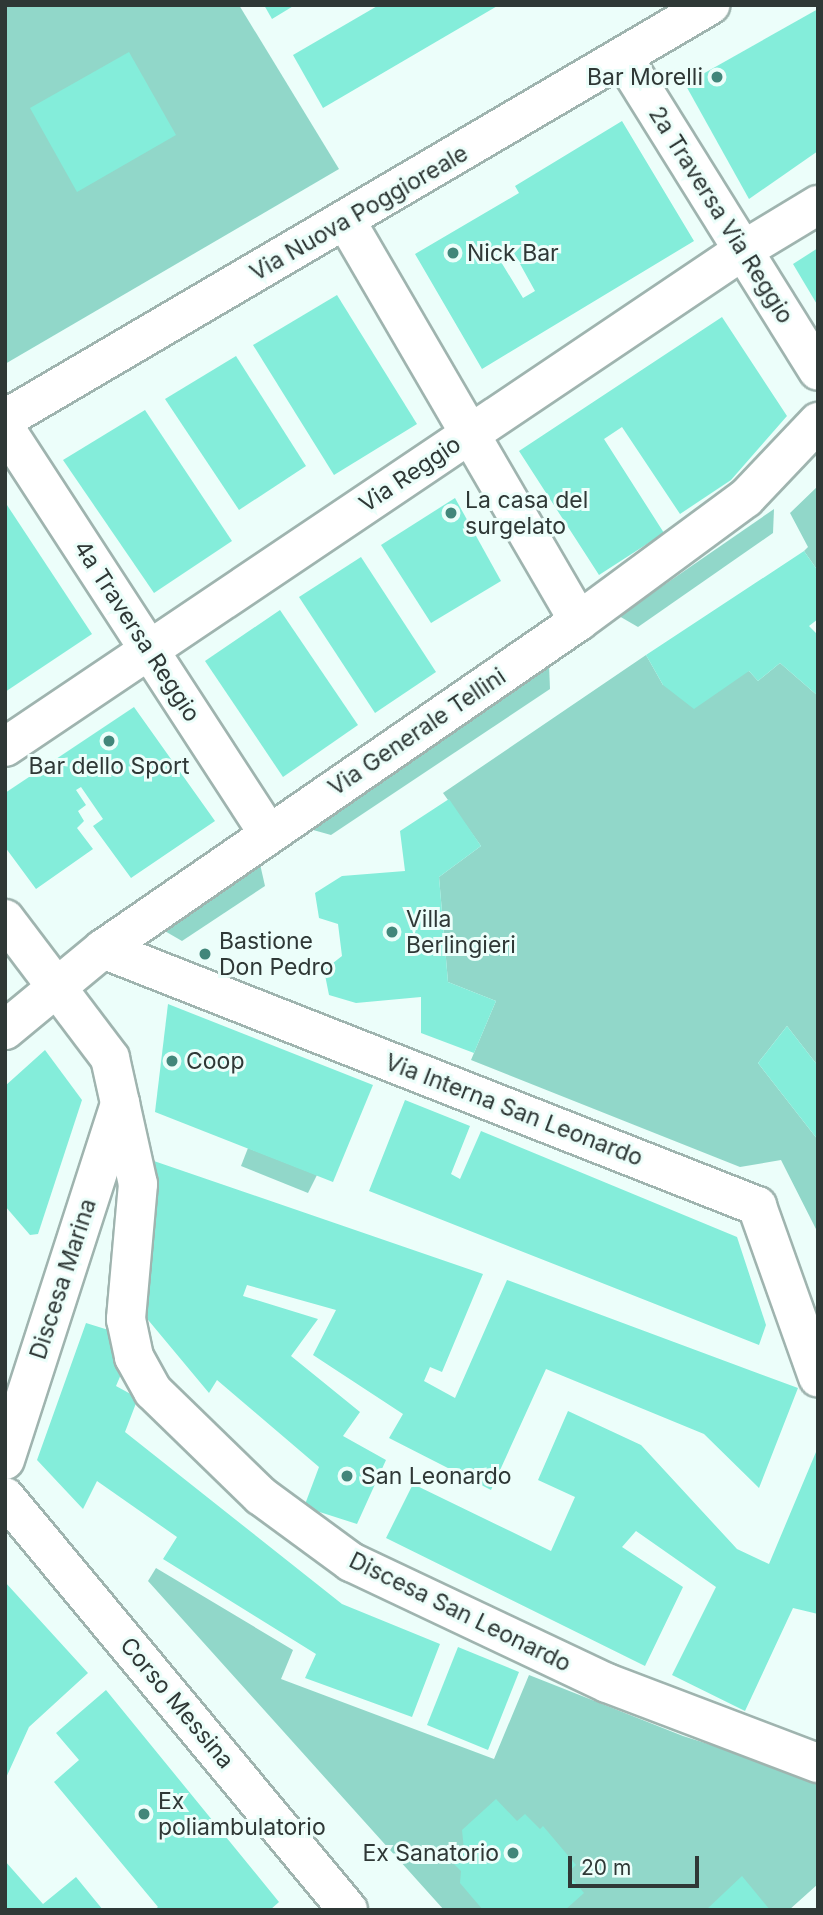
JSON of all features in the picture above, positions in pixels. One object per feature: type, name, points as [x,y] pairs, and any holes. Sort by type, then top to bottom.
[{"type":"street","name":"Via Nuova Poggioreale","points":[[5,419],[624,59],[704,7]]},
{"type":"street","name":"2a Traversa Via Reggio","points":[[624,59],[818,371]]},
{"type":"street","name":"Via Reggio","points":[[5,747],[743,251],[818,205]]},
{"type":"street","points":[[346,221],[579,621]]},
{"type":"street","name":"Via Generale Tellini","points":[[5,1030],[103,949],[579,621],[746,498],[818,422]]},
{"type":"street","name":"4a Traversa Reggio","points":[[5,428],[268,834]]},
{"type":"street","name":"Discesa San Leonardo","points":[[5,919],[110,1058],[138,1184],[126,1319],[134,1357],[153,1391],[261,1496],[351,1562],[607,1683],[818,1763]]},
{"type":"street","name":"Via Interna San Leonardo","points":[[103,949],[757,1206],[818,1377]]},
{"type":"street","name":"Discesa Marina","points":[[5,1461],[121,1098]]},
{"type":"street","name":"Corso Messina","points":[[5,1497],[348,1910]]},
{"type":"green space","points":[[5,5],[239,5],[339,169],[5,364]]},
{"type":"green space","points":[[818,486],[818,571],[804,551],[808,547],[790,513]]},
{"type":"green space","points":[[774,509],[773,533],[638,627],[619,616]]},
{"type":"green space","points":[[646,655],[663,685],[749,671],[758,681],[780,663],[818,696],[818,1066],[787,1026],[758,1063],[818,1140],[818,1233],[781,1160],[740,1167],[471,1060],[496,1001],[448,982],[439,877],[481,846],[443,793]]},
{"type":"green space","points":[[549,664],[550,689],[331,835],[306,828]]},
{"type":"green space","points":[[260,864],[265,886],[182,941],[163,930]]},
{"type":"green space","points":[[248,1148],[317,1175],[308,1193],[241,1166]]},
{"type":"green space","points":[[156,1568],[293,1650],[281,1679],[494,1759],[529,1675],[683,1736],[818,1779],[818,1884],[789,1910],[444,1910],[148,1581]]},
{"type":"building","points":[[264,5],[295,5],[272,19]]},
{"type":"building","points":[[379,5],[499,5],[323,108],[293,55]]},
{"type":"building","points":[[818,9],[818,151],[749,199],[685,84]]},
{"type":"building","points":[[129,52],[176,135],[77,192],[30,108]]},
{"type":"building","points":[[622,121],[694,241],[482,369],[415,254],[519,193],[515,186]],"holes":[[[509,244],[535,291],[523,298],[495,252]]]},
{"type":"building","points":[[818,248],[818,306],[793,264]]},
{"type":"building","points":[[337,295],[417,424],[334,475],[253,345]]},
{"type":"building","points":[[722,317],[787,416],[731,480],[680,514],[622,427],[604,439],[664,533],[599,575],[519,451]]},
{"type":"building","points":[[236,356],[306,466],[239,510],[165,399]]},
{"type":"building","points":[[145,410],[232,541],[154,593],[63,460]]},
{"type":"building","points":[[455,498],[501,581],[431,623],[381,545]]},
{"type":"building","points":[[5,502],[92,634],[5,692]]},
{"type":"building","points":[[804,551],[818,571],[818,619],[809,626],[818,635],[818,696],[780,663],[758,681],[749,671],[694,709],[663,685],[646,655]]},
{"type":"building","points":[[361,557],[436,672],[375,713],[299,597]]},
{"type":"building","points":[[280,610],[358,725],[283,777],[205,661]]},
{"type":"building","points":[[134,707],[215,821],[131,878],[93,826],[103,819],[81,787],[76,790],[86,805],[78,811],[84,821],[77,828],[93,849],[36,889],[5,847],[5,793]]},
{"type":"building","name":"Villa Berlingieri","points":[[449,799],[481,846],[439,877],[448,982],[496,1001],[474,1053],[421,1033],[421,997],[356,1003],[329,995],[324,970],[342,956],[338,924],[319,918],[315,893],[342,876],[405,871],[400,831]]},
{"type":"building","points":[[168,1004],[373,1085],[333,1182],[155,1112]]},
{"type":"building","points":[[787,1026],[818,1066],[818,1140],[758,1063]]},
{"type":"building","points":[[45,1050],[82,1100],[38,1234],[30,1235],[5,1206],[5,1086]]},
{"type":"building","points":[[405,1100],[470,1126],[451,1174],[460,1179],[481,1131],[737,1237],[766,1325],[759,1345],[369,1191]]},
{"type":"building","points":[[151,1160],[483,1274],[442,1372],[430,1367],[424,1381],[455,1398],[507,1280],[798,1388],[759,1488],[704,1434],[546,1369],[491,1490],[389,1438],[403,1414],[313,1355],[336,1310],[247,1285],[243,1296],[318,1319],[291,1356],[360,1412],[343,1436],[386,1460],[357,1524],[304,1507],[319,1467],[217,1380],[209,1393],[144,1315]]},
{"type":"building","points":[[86,1323],[115,1332],[122,1372],[116,1386],[138,1398],[125,1432],[342,1604],[440,1644],[412,1717],[305,1678],[316,1654],[163,1559],[177,1537],[97,1481],[83,1509],[37,1460]]},
{"type":"building","points":[[568,1411],[641,1445],[737,1549],[769,1564],[816,1452],[818,1614],[793,1608],[745,1711],[672,1675],[716,1587],[636,1531],[622,1547],[683,1587],[645,1666],[386,1538],[413,1484],[551,1551],[575,1497],[538,1480]]},
{"type":"building","points":[[5,1582],[88,1673],[29,1727],[5,1780]]},
{"type":"building","points":[[458,1647],[519,1672],[488,1750],[427,1725]]},
{"type":"building","name":"Ex poliambulatorio","points":[[106,1690],[279,1902],[270,1910],[154,1910],[158,1907],[54,1782],[79,1760],[56,1733]]},
{"type":"building","name":"Ex Sanatorio","points":[[496,1799],[517,1821],[525,1814],[540,1829],[543,1826],[576,1865],[567,1873],[584,1893],[565,1910],[483,1910],[460,1883],[461,1871],[451,1861],[464,1849],[462,1830]]},
{"type":"building","points":[[5,1861],[43,1904],[76,1877],[103,1910],[5,1910]]},
{"type":"building","points":[[742,1876],[770,1910],[706,1910]]},
{"type":"place","name":"Bar Morelli","points":[[717,77]]},
{"type":"place","name":"Nick Bar","points":[[453,253]]},
{"type":"place","name":"La casa del surgelato","points":[[451,513]]},
{"type":"place","name":"Bar dello Sport","points":[[109,741]]},
{"type":"place","name":"Villa Berlingieri","points":[[392,932]]},
{"type":"place","name":"Bastione Don Pedro","points":[[205,954]]},
{"type":"place","name":"Coop","points":[[172,1061]]},
{"type":"place","name":"San Leonardo","points":[[347,1476]]},
{"type":"place","name":"Ex poliambulatorio","points":[[144,1814]]},
{"type":"place","name":"Ex Sanatorio","points":[[513,1853]]}]
